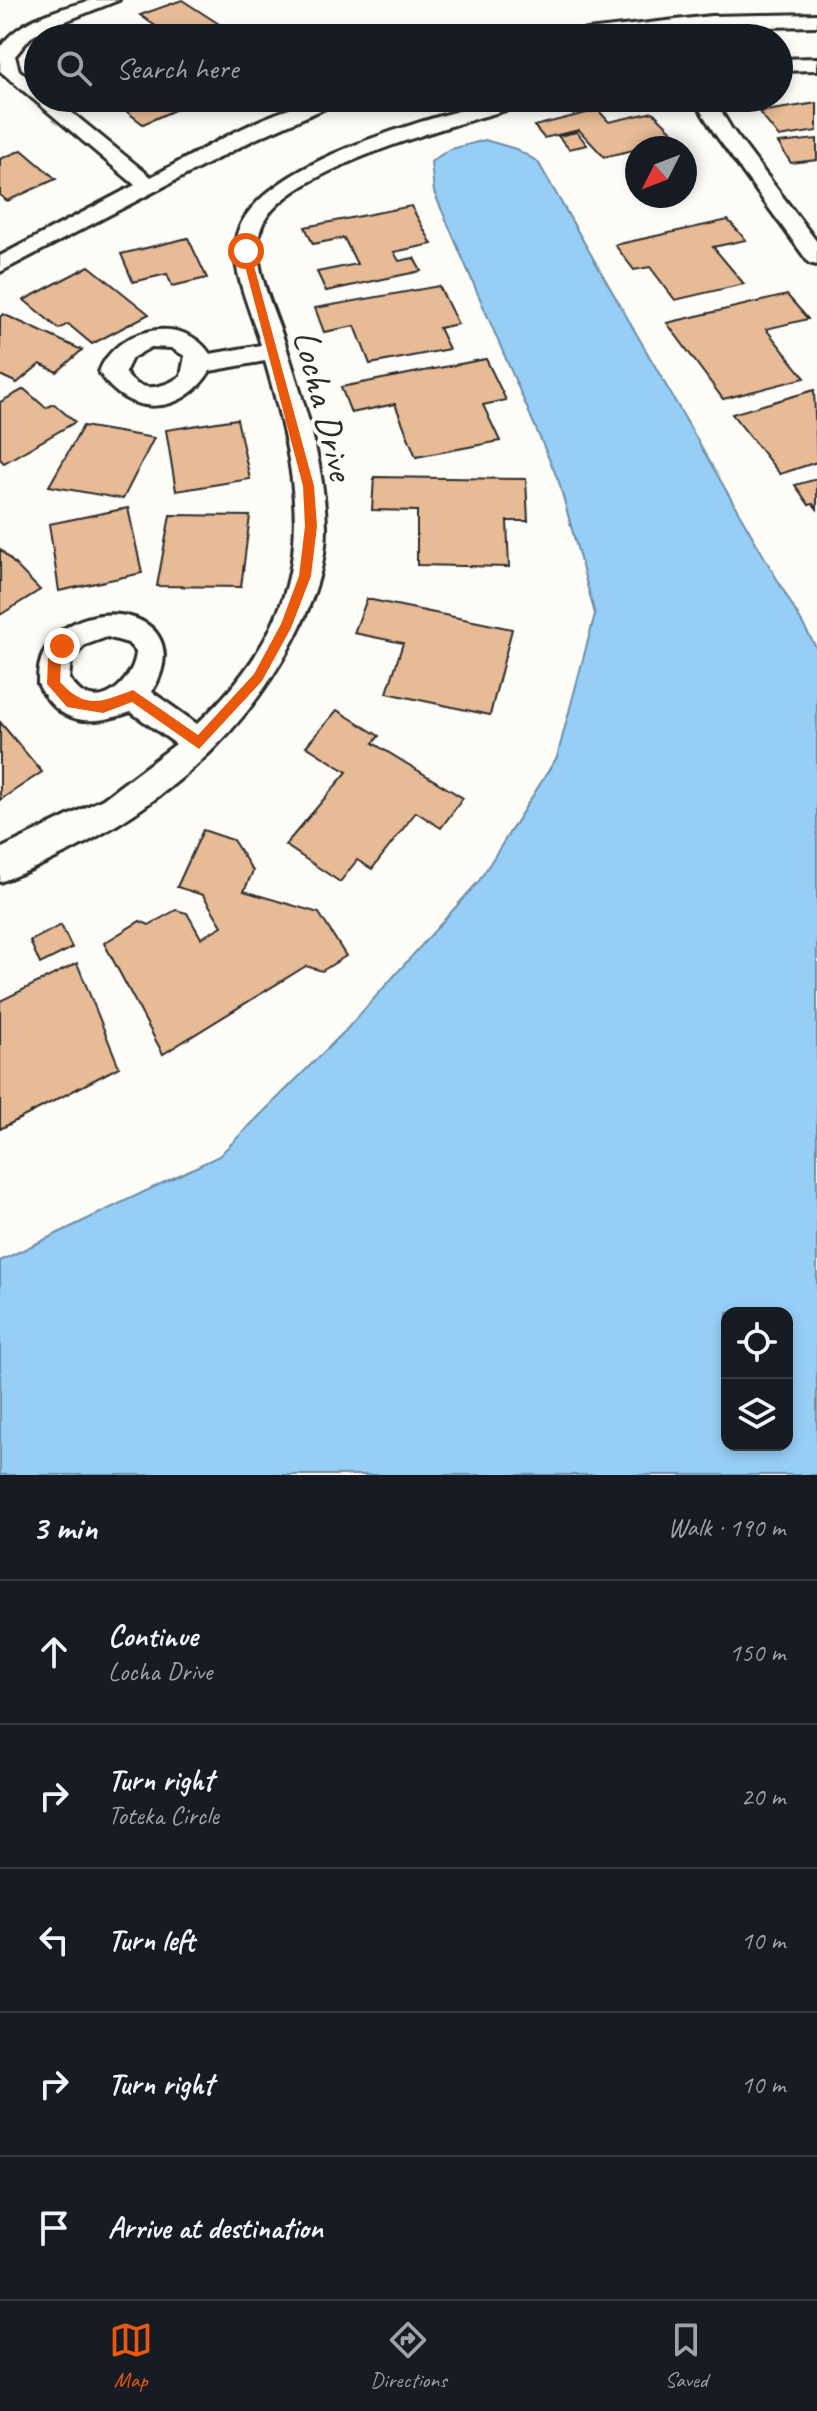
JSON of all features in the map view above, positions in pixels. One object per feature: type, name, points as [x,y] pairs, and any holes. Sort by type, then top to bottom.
[{"type":"street","points":[[47,24],[110,0]]},
{"type":"street","points":[[737,0],[749,20]]},
{"type":"street","points":[[692,24],[817,20]]},
{"type":"street","points":[[24,34],[8,47],[5,64],[24,83]]},
{"type":"street","points":[[793,65],[817,64]]},
{"type":"street","points":[[59,112],[149,186]]},
{"type":"street","points":[[0,265],[246,136],[304,112]]},
{"type":"street","name":"Locha Drive","points":[[0,866],[100,818],[149,787],[199,743],[258,678],[287,624],[305,576],[311,526],[309,486],[246,251],[249,231],[260,211],[275,195],[316,173],[417,131],[481,112]]},
{"type":"street","points":[[713,112],[817,258]]},
{"type":"street","points":[[200,364],[273,351]]},
{"type":"street","points":[[133,696],[199,743]]},
{"type":"water","points":[[485,140],[516,149],[538,162],[817,649],[817,1475],[0,1475],[0,1261],[219,1156],[345,1031],[479,881],[557,757],[595,614],[559,482],[434,192],[431,162],[448,150]]},
{"type":"building","points":[[182,0],[219,24],[153,24],[140,15]]},
{"type":"building","points":[[817,103],[817,131],[779,137],[759,112],[793,112],[793,107]]},
{"type":"building","points":[[127,112],[170,112],[143,124]]},
{"type":"building","points":[[590,112],[600,112],[609,122],[653,112],[677,136],[625,136],[625,152],[604,157],[579,130],[544,138],[534,126]]},
{"type":"building","points":[[577,132],[587,145],[569,149],[558,136]]},
{"type":"building","points":[[817,139],[817,160],[791,163],[778,143]]},
{"type":"building","points":[[22,150],[56,179],[7,201],[0,195],[0,159]]},
{"type":"building","points":[[411,206],[432,244],[394,252],[399,261],[414,258],[421,271],[326,291],[317,272],[357,264],[344,238],[313,244],[305,227]]},
{"type":"building","points":[[728,220],[746,240],[713,247],[744,284],[675,300],[650,267],[634,270],[615,245]]},
{"type":"building","points":[[188,238],[207,278],[172,286],[167,274],[133,282],[121,254]]},
{"type":"building","points":[[89,266],[149,314],[92,344],[68,324],[59,329],[24,300]]},
{"type":"building","points":[[439,286],[458,324],[439,328],[449,349],[370,364],[355,326],[324,332],[315,308]]},
{"type":"building","points":[[787,295],[808,319],[766,329],[805,378],[723,399],[667,323]]},
{"type":"building","points":[[3,314],[82,350],[57,372],[40,364],[17,383],[0,375],[0,317]]},
{"type":"building","points":[[486,359],[506,400],[483,405],[500,441],[416,457],[395,404],[351,413],[341,387]]},
{"type":"building","points":[[24,389],[46,408],[54,404],[75,422],[4,463],[0,459],[0,402]]},
{"type":"building","points":[[814,390],[817,462],[780,474],[732,414]]},
{"type":"building","points":[[237,419],[250,479],[176,491],[166,430]]},
{"type":"building","points":[[83,426],[154,438],[123,499],[49,486]]},
{"type":"building","points":[[374,477],[526,479],[528,521],[507,521],[509,567],[417,565],[417,511],[372,510]]},
{"type":"building","points":[[817,479],[817,509],[813,504],[809,505],[795,485]]},
{"type":"building","points":[[128,508],[142,573],[59,591],[49,524]]},
{"type":"building","points":[[170,515],[250,516],[241,587],[157,586]]},
{"type":"building","points":[[0,549],[40,590],[0,615]]},
{"type":"building","points":[[367,599],[512,629],[490,715],[387,693],[403,643],[354,633]]},
{"type":"building","points":[[337,710],[379,736],[373,743],[463,798],[441,828],[416,812],[372,869],[357,860],[340,882],[285,845],[347,772],[306,746]]},
{"type":"building","points":[[0,722],[42,772],[0,800]]},
{"type":"building","points":[[203,830],[233,840],[253,871],[244,891],[319,913],[346,956],[322,971],[306,966],[163,1054],[104,943],[140,921],[149,925],[176,910],[187,913],[201,938],[222,926],[203,895],[177,887]]},
{"type":"building","points":[[61,925],[72,948],[40,964],[30,941]]},
{"type":"building","points":[[77,963],[119,1067],[0,1129],[0,1001]]},
{"type":"route","points":[[62,646],[54,658],[54,684],[60,695],[71,703],[86,708],[103,708],[133,696],[199,743],[258,678],[287,624],[305,576],[311,526],[309,486],[246,251]]}]
